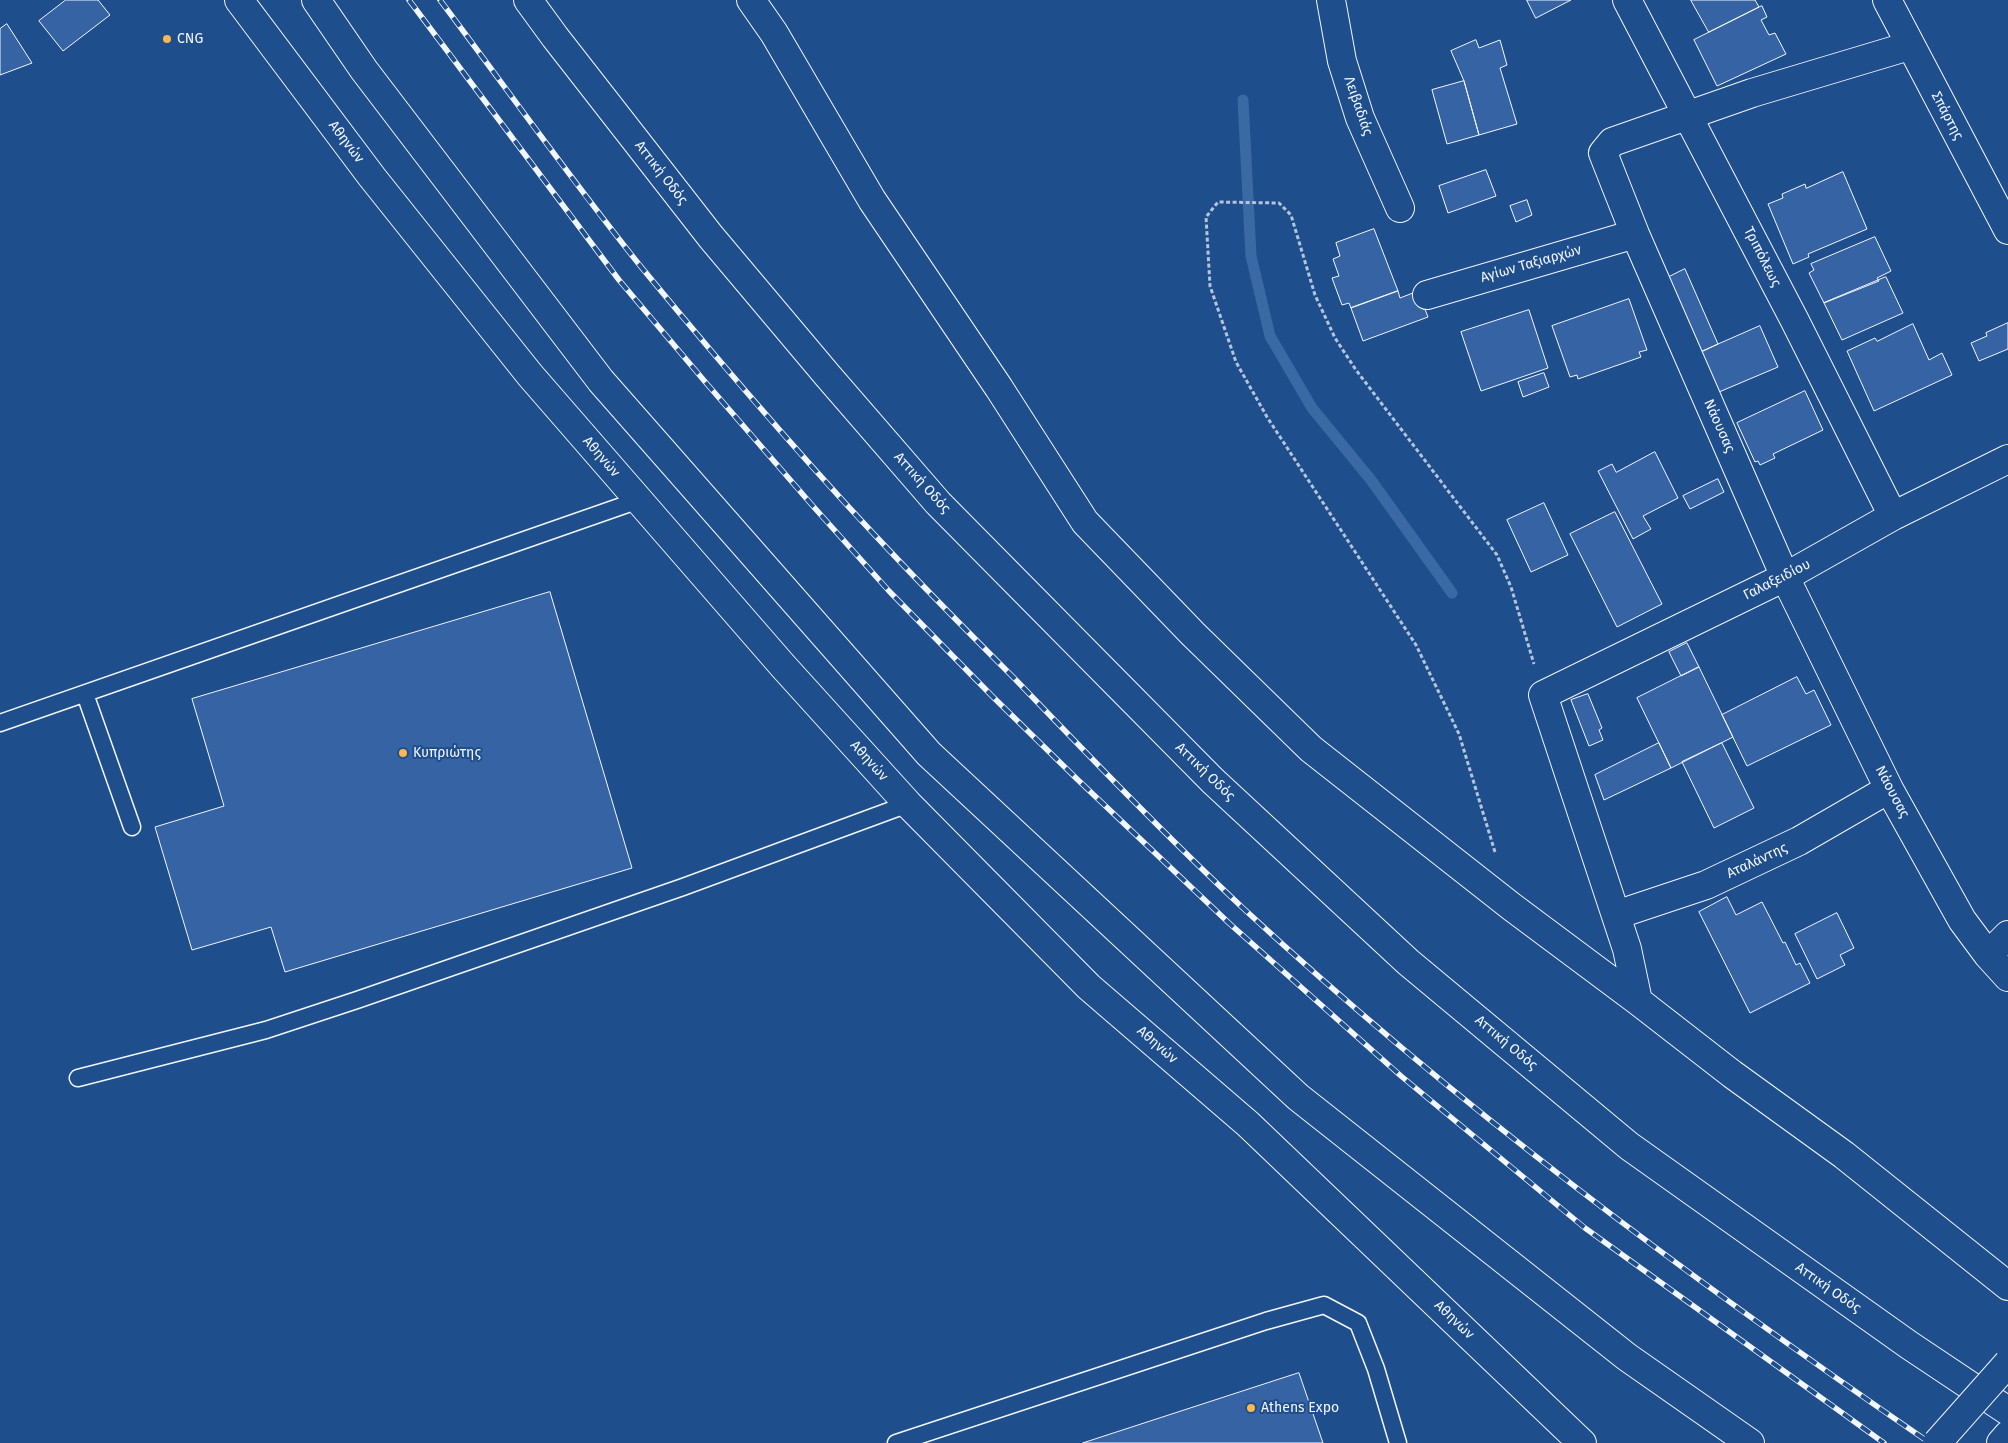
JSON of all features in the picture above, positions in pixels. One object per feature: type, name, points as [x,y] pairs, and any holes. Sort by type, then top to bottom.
[{"type":"main road","name":"Αθηνών","points":[[239,0],[403,215],[530,375],[782,666],[908,804],[1089,987],[1248,1124],[1582,1443]]},
{"type":"main road","points":[[316,0],[364,70],[601,381],[929,754],[1298,1097],[1627,1357],[1750,1443]]},
{"type":"main road","name":"Αττική Οδός","points":[[528,0],[555,38],[711,238],[931,495],[1213,781],[1408,962],[1629,1146],[1909,1345],[2008,1411]]},
{"type":"main road","points":[[751,0],[774,33],[872,200],[999,388],[1085,522],[1193,634],[1311,749],[1512,907],[1732,1074],[1844,1155],[2008,1286]]},
{"type":"main road","name":"Λειβαδιάς","points":[[1330,0],[1342,61],[1360,118],[1400,208]]},
{"type":"main road","name":"Τριπόλεως","points":[[1627,0],[1689,116],[1893,516]]},
{"type":"main road","name":"Σπάρτης","points":[[1887,0],[2008,230]]},
{"type":"main road","name":"Νάουσας","points":[[1910,46],[1752,93],[1612,142],[1603,153],[1635,234],[1785,577],[1889,789],[1962,920],[1988,955],[2008,977]]},
{"type":"main road","name":"Αγίων Ταξιαρχών","points":[[1427,295],[1635,234]]},
{"type":"main road","name":"Γαλαξειδίου","points":[[1543,695],[1785,577],[1893,516],[2008,459]]},
{"type":"main road","points":[[1543,695],[1627,949],[1638,1001]]},
{"type":"main road","name":"Αταλάντης","points":[[1616,915],[1706,885],[1799,841],[1889,789]]},
{"type":"main road","points":[[1988,955],[2008,935]]},
{"type":"main road","points":[[1937,1443],[2008,1363]]},
{"type":"main road","points":[[2000,1443],[2008,1434]]},
{"type":"lane","points":[[0,723],[639,500]]},
{"type":"lane","points":[[85,694],[132,827]]},
{"type":"lane","points":[[78,1078],[266,1030],[357,1000],[683,887],[908,804]]},
{"type":"lane","points":[[896,1443],[1266,1321],[1324,1305],[1358,1323],[1376,1368],[1398,1443]]},
{"type":"path","points":[[1496,854],[1459,734],[1416,645],[1267,417],[1236,362],[1210,286],[1206,217],[1218,202],[1279,203],[1291,215],[1315,295],[1336,338],[1356,370],[1497,555],[1511,587],[1543,695]]},
{"type":"building","points":[[66,0],[98,0],[110,15],[63,51],[39,21]]},
{"type":"building","points":[[1527,0],[1571,0],[1536,18]]},
{"type":"building","points":[[1691,0],[1755,0],[1759,7],[1709,32]]},
{"type":"building","points":[[1762,6],[1767,17],[1761,20],[1769,35],[1775,33],[1786,54],[1717,86],[1694,40]]},
{"type":"building","points":[[7,24],[32,63],[0,75],[0,29]]},
{"type":"building","points":[[1476,40],[1479,48],[1500,40],[1507,65],[1500,68],[1517,124],[1479,135],[1464,81],[1451,51]]},
{"type":"building","points":[[1464,81],[1479,135],[1447,144],[1432,90]]},
{"type":"building","points":[[1486,170],[1496,196],[1448,213],[1439,186]]},
{"type":"building","points":[[1843,172],[1867,229],[1808,254],[1809,257],[1793,264],[1768,204],[1783,198],[1782,194],[1805,184],[1806,188]]},
{"type":"building","points":[[1527,200],[1532,215],[1516,222],[1510,206]]},
{"type":"building","points":[[1374,229],[1398,291],[1351,308],[1349,303],[1342,305],[1332,278],[1339,276],[1333,259],[1340,256],[1336,243]]},
{"type":"building","points":[[1875,237],[1891,271],[1877,278],[1879,281],[1824,303],[1809,273],[1814,270],[1811,264]]},
{"type":"building","points":[[1685,269],[1718,344],[1701,352],[1669,277]]},
{"type":"building","points":[[1886,277],[1903,313],[1842,340],[1824,303]]},
{"type":"building","points":[[1398,291],[1400,298],[1418,291],[1428,317],[1363,341],[1351,308]]},
{"type":"building","points":[[1629,299],[1647,350],[1639,352],[1641,357],[1578,379],[1577,375],[1570,377],[1552,326]]},
{"type":"building","points":[[1529,310],[1548,368],[1481,391],[1461,332]]},
{"type":"building","points":[[2008,323],[2008,349],[1979,361],[1971,343],[1987,336],[1986,333]]},
{"type":"building","points":[[1913,324],[1929,360],[1942,353],[1952,375],[1874,411],[1847,351],[1875,338],[1877,341]]},
{"type":"building","points":[[1760,326],[1778,367],[1719,392],[1701,352]]},
{"type":"building","points":[[1544,373],[1549,387],[1523,397],[1518,382]]},
{"type":"building","points":[[1805,391],[1823,430],[1773,454],[1775,458],[1760,465],[1758,461],[1755,462],[1737,423]]},
{"type":"building","points":[[1655,452],[1678,498],[1643,516],[1651,529],[1633,539],[1598,471],[1612,464],[1616,472]]},
{"type":"building","points":[[1718,479],[1724,492],[1690,509],[1683,496]]},
{"type":"building","points":[[1544,503],[1568,555],[1531,572],[1507,520]]},
{"type":"building","points":[[1615,512],[1662,604],[1617,627],[1570,534]]},
{"type":"building","name":"Κυπριώτης","points":[[550,592],[632,868],[285,972],[271,927],[192,950],[155,827],[224,806],[192,699]]},
{"type":"building","points":[[1687,643],[1699,667],[1681,676],[1669,652]]},
{"type":"building","points":[[1699,667],[1733,737],[1671,768],[1637,698]]},
{"type":"building","points":[[1797,677],[1806,694],[1814,690],[1831,725],[1747,766],[1722,715]]},
{"type":"building","points":[[1588,694],[1602,728],[1599,730],[1603,740],[1589,746],[1571,700]]},
{"type":"building","points":[[1659,743],[1671,768],[1604,800],[1595,775]]},
{"type":"building","points":[[1722,743],[1754,808],[1714,828],[1682,762]]},
{"type":"building","points":[[1727,897],[1736,915],[1762,902],[1796,965],[1800,963],[1810,983],[1750,1013],[1699,912]]},
{"type":"building","points":[[1837,913],[1854,948],[1840,955],[1845,965],[1817,979],[1795,934]]},
{"type":"building","name":"Athens Expo","points":[[1299,1373],[1323,1443],[1083,1443]]},
{"type":"waterway","points":[[1243,100],[1251,256],[1270,336],[1312,408],[1371,480],[1452,593]]},
{"type":"railway","points":[[409,0],[619,280],[812,505],[889,591],[993,697],[1230,924],[1401,1076],[1585,1228],[1884,1443]]},
{"type":"railway","points":[[440,0],[616,235],[770,420],[871,531],[1185,853],[1325,982],[1492,1121],[1664,1254],[1930,1443]]},
{"type":"place","name":"CNG","points":[[167,39]]},
{"type":"place","name":"Κυπριώτης","points":[[403,753]]},
{"type":"place","name":"Athens Expo","points":[[1251,1408]]}]
